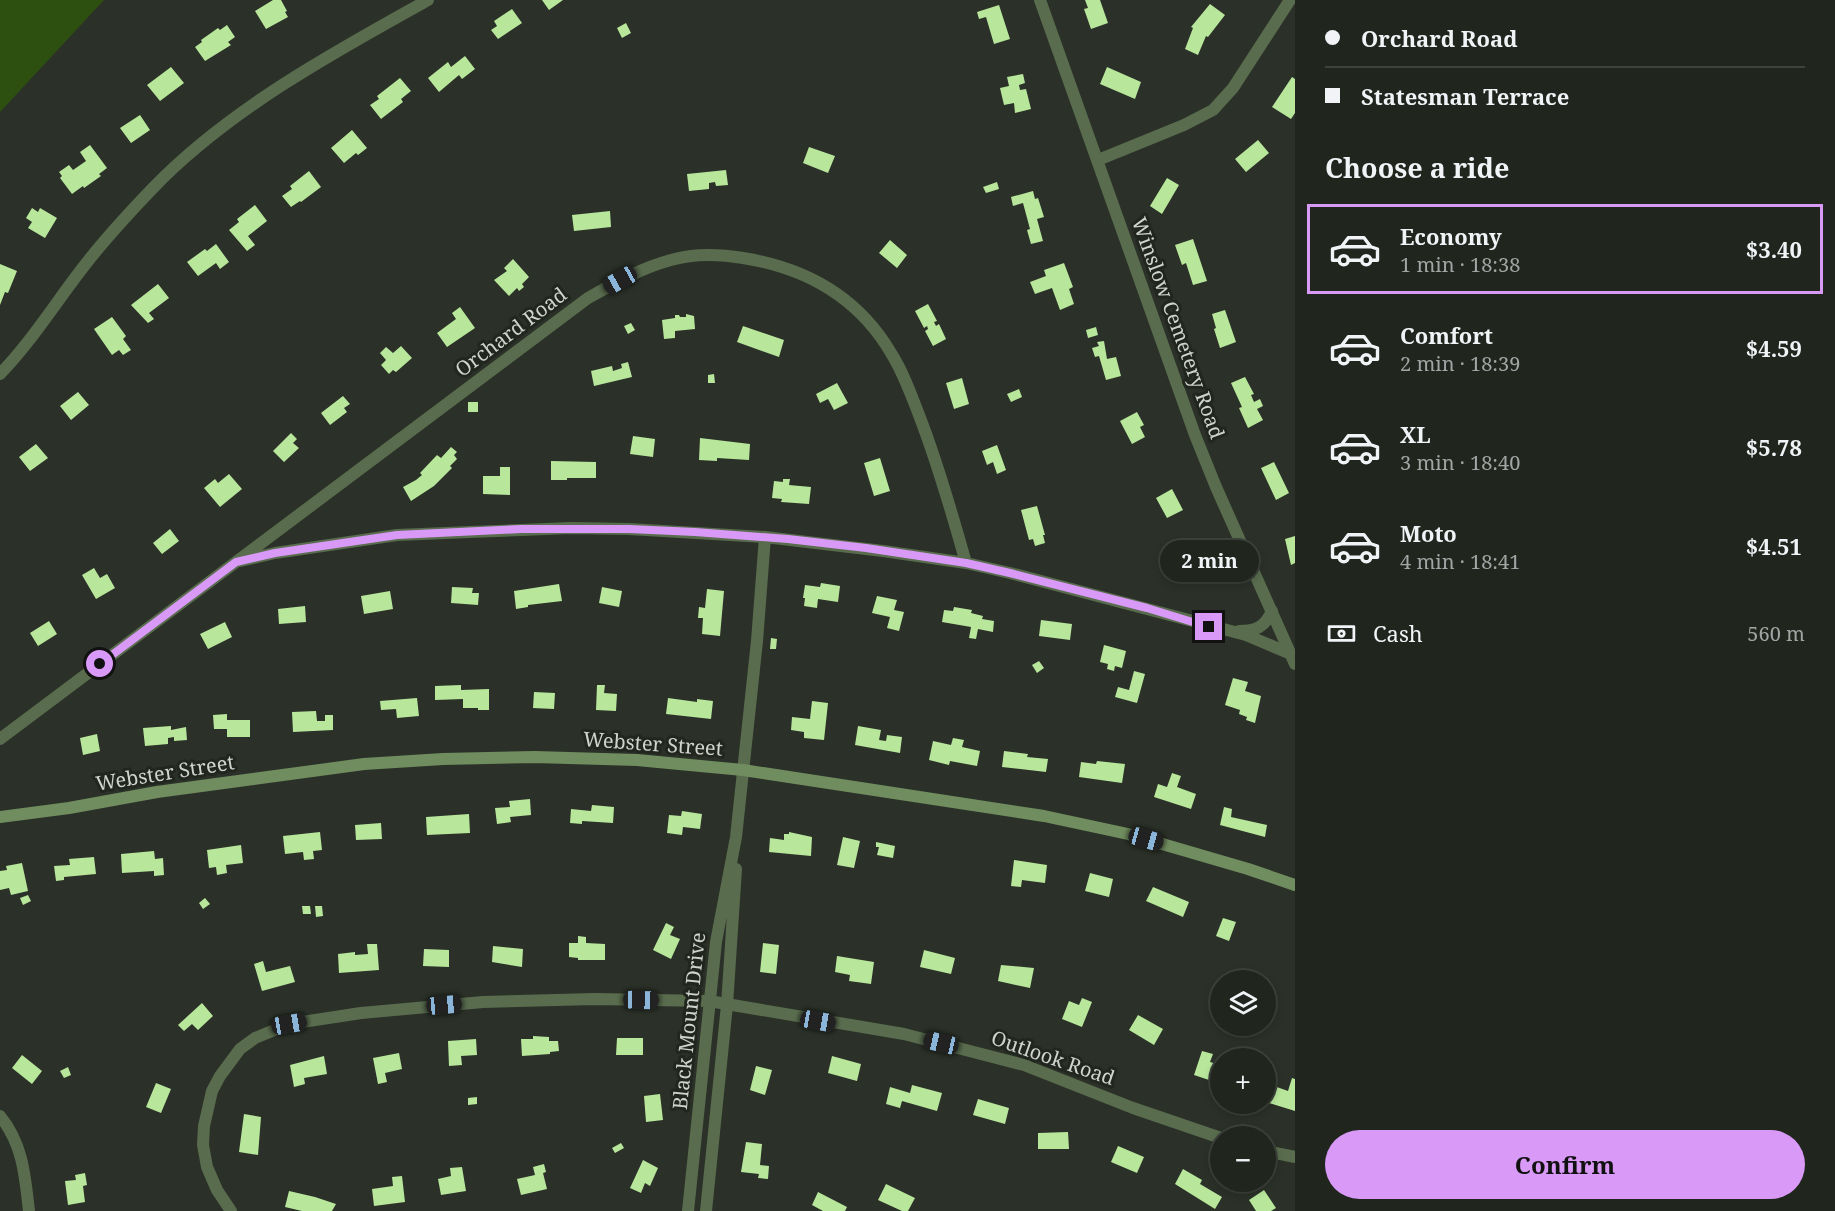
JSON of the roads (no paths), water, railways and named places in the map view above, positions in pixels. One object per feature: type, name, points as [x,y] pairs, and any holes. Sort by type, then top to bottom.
[{"type":"street","points":[[0,374],[21,353],[105,241],[185,157],[290,80],[428,0]]},
{"type":"street","name":"Winslow Cemetery Road","points":[[1040,0],[1195,435],[1293,659]]},
{"type":"street","points":[[1098,160],[1192,122],[1213,110],[1233,88],[1285,2]]},
{"type":"street","name":"Orchard Road","points":[[0,738],[588,298],[620,280],[687,256],[713,255],[769,262],[788,268],[834,291],[873,326],[892,354],[917,409],[946,490],[966,563]]},
{"type":"street","points":[[236,562],[275,553],[386,537],[551,529],[629,529],[833,543],[966,563],[1147,608],[1246,635],[1293,659]]},
{"type":"street","name":"Black Mount Drive","points":[[688,1211],[716,942],[736,837],[757,641],[765,537]]},
{"type":"street","points":[[1229,631],[1258,629],[1266,622],[1272,611]]},
{"type":"street","name":"Webster Street","points":[[0,817],[364,764],[535,757],[637,760],[743,770],[1044,816],[1128,834],[1239,866],[1295,885]]},
{"type":"street","name":"Black Mount Drive","points":[[706,1211],[727,1005],[735,895],[736,837]]},
{"type":"street","name":"Outlook Road","points":[[231,1211],[217,1190],[207,1167],[203,1145],[207,1108],[212,1091],[240,1049],[268,1031],[320,1018],[483,1002],[595,999],[709,1001],[904,1034],[1033,1068],[1133,1108],[1210,1134]]},
{"type":"street","points":[[0,1116],[12,1131],[20,1149],[29,1211]]},
{"type":"street","points":[[1276,1153],[1295,1157]]}]
